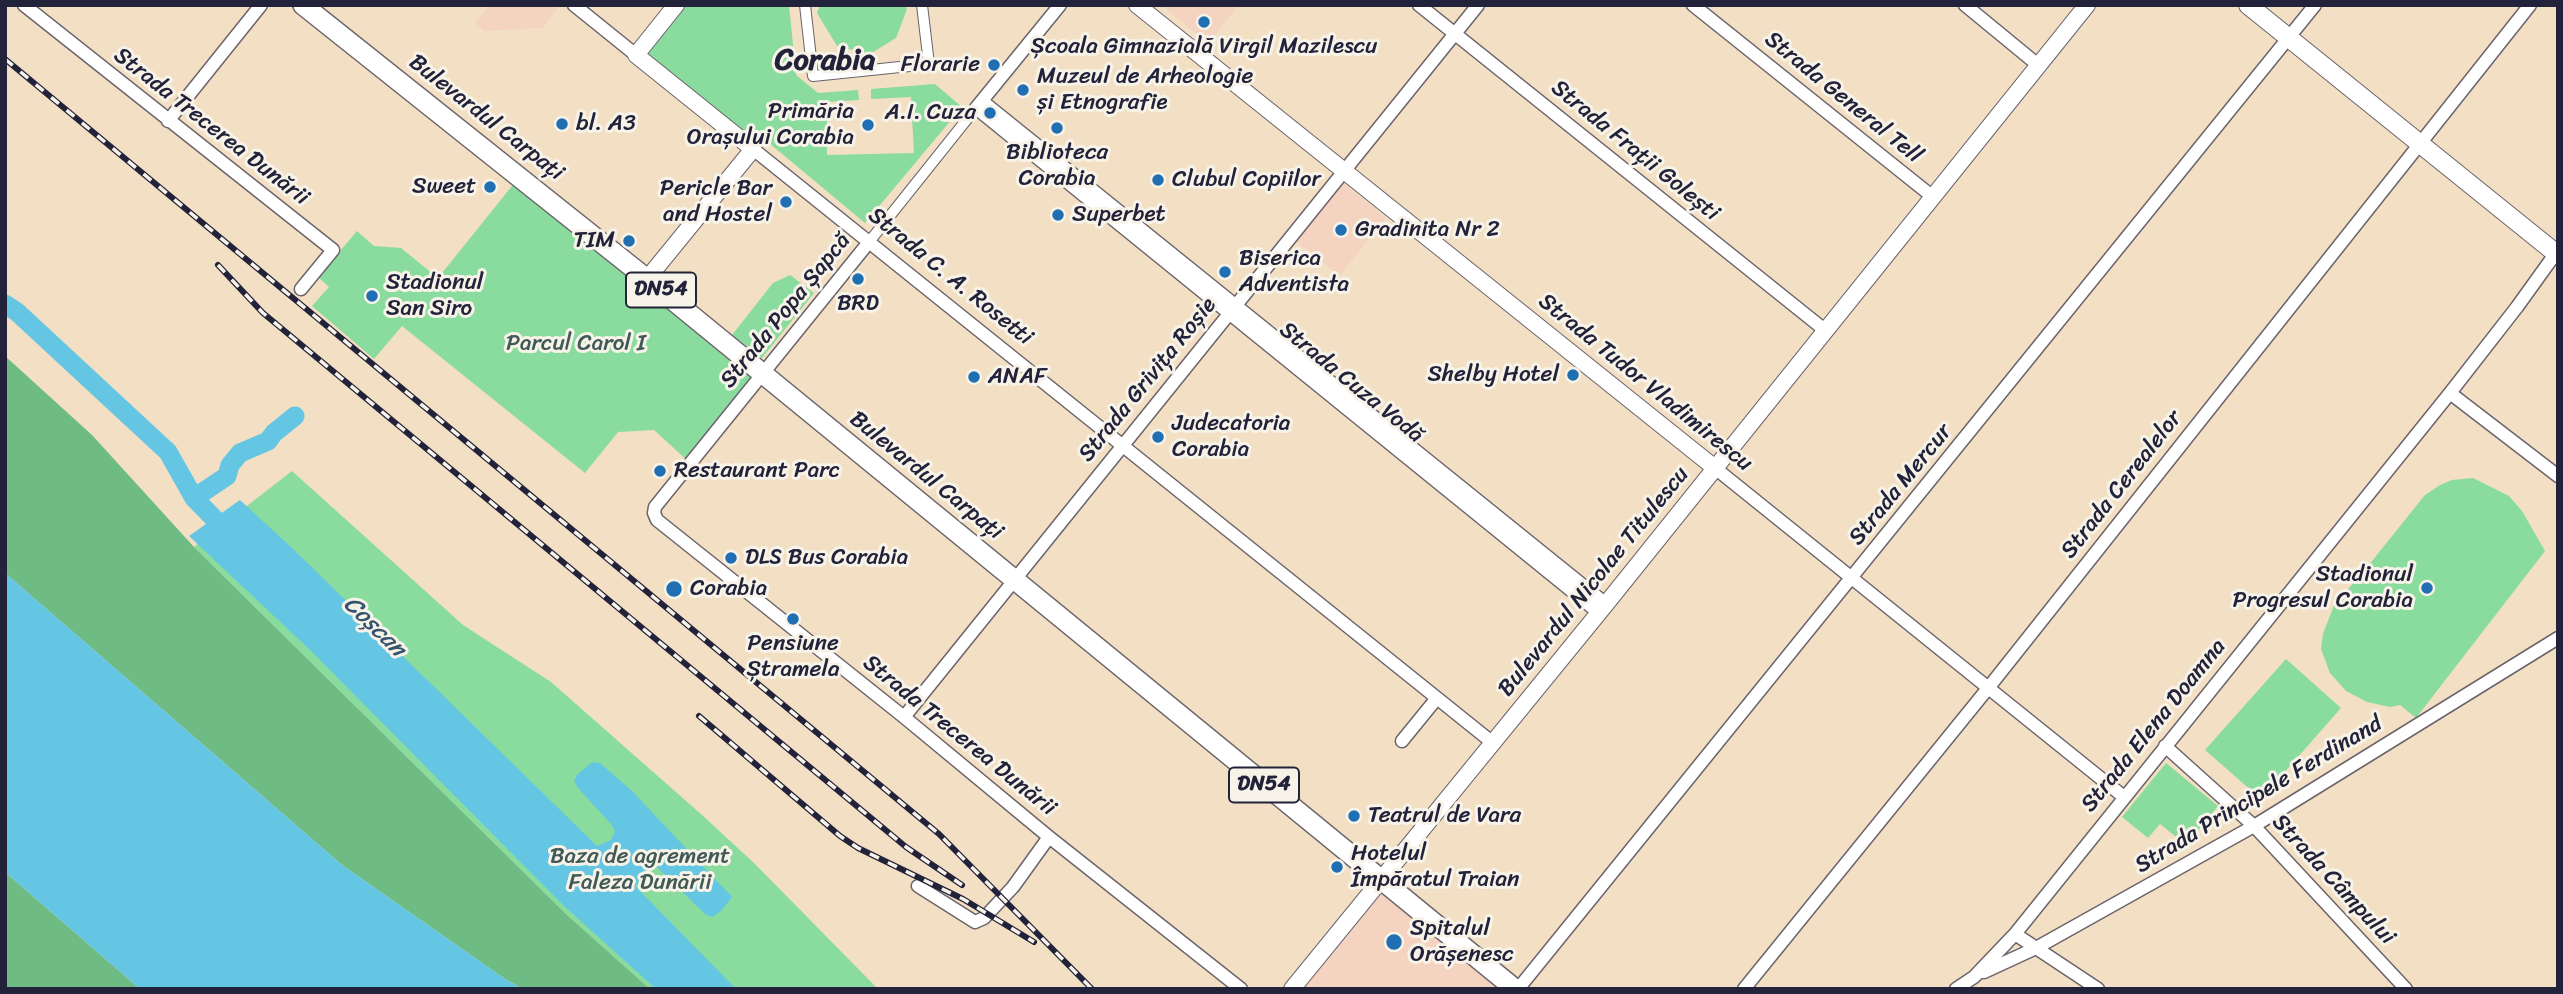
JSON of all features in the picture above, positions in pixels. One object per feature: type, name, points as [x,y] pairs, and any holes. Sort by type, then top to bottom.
[{"type":"main road","name":"Bulevardul Carpați","points":[[303,5],[647,279],[1516,989]]},
{"type":"main road","points":[[2248,5],[2557,253]]},
{"type":"street","name":"Strada Trecerea Dunării","points":[[24,5],[333,250],[301,289]]},
{"type":"street","points":[[168,121],[261,5]]},
{"type":"street","name":"Strada C. A. Rosetti","points":[[574,5],[1493,743]]},
{"type":"street","points":[[636,55],[676,5]]},
{"type":"street","points":[[805,5],[813,76],[929,64],[922,5]]},
{"type":"street","name":"Strada Popa Șapcă","points":[[654,513],[655,507],[762,373],[1060,5]]},
{"type":"street","name":"Strada Tudor Vladimirescu","points":[[1137,5],[2124,797]]},
{"type":"street","name":"Strada Frații Golești","points":[[1419,5],[1826,331]]},
{"type":"street","name":"Strada Grivița Roșie","points":[[904,717],[1478,5]]},
{"type":"street","name":"Strada General Tell","points":[[1693,5],[1933,197]]},
{"type":"street","points":[[1965,5],[2038,65]]},
{"type":"street","name":"Bulevardul Nicolae Titulescu","points":[[1292,989],[1716,468],[2087,5]]},
{"type":"street","name":"Strada Mercur","points":[[1516,989],[1853,578],[2315,5]]},
{"type":"street","name":"Strada Cerealelor","points":[[1744,989],[1989,687],[2530,5]]},
{"type":"street","name":"Strada Cuza Vodă","points":[[979,104],[1602,608]]},
{"type":"street","points":[[647,279],[753,149]]},
{"type":"street","name":"Strada Elena Doamna","points":[[1956,989],[1975,977],[2015,934],[2450,393],[2557,253]]},
{"type":"street","points":[[2450,393],[2558,476]]},
{"type":"street","name":"Strada Trecerea Dunării","points":[[654,513],[657,520],[722,573],[1241,989]]},
{"type":"street","name":"Strada Principele Ferdinand","points":[[1975,977],[2036,948],[2254,826],[2558,638]]},
{"type":"street","points":[[1402,741],[1437,698]]},
{"type":"street","name":"Strada Câmpului","points":[[2165,746],[2254,826],[2406,989]]},
{"type":"street","points":[[918,886],[975,922],[984,918],[1013,887],[1049,837]]},
{"type":"street","points":[[2015,934],[2098,989]]},
{"type":"shaded area","points":[[490,5],[560,5],[543,28],[484,31],[475,22]]},
{"type":"shaded area","name":"Școala Gimnazială Virgil Mazilescu","points":[[1162,5],[1239,5],[1208,44]]},
{"type":"shaded area","name":"Gradinita Nr 2","points":[[1343,183],[1386,218],[1339,276],[1296,241]]},
{"type":"shaded area","name":"Spitalul Orășenesc","points":[[1380,880],[1515,989],[1292,989]]},
{"type":"green space","points":[[676,5],[789,5],[796,75],[818,93],[858,90],[859,100],[827,102],[827,155],[914,153],[911,97],[871,99],[871,89],[935,84],[962,107],[865,223],[763,138],[753,149],[636,55]]},
{"type":"green space","points":[[820,5],[905,5],[907,9],[896,38],[870,54],[837,46],[817,13]]},
{"type":"green space","name":"Parcul Carol I","points":[[520,176],[763,373],[690,463],[654,430],[618,432],[585,473],[402,326],[374,359],[312,306],[329,287],[318,277],[357,231],[374,246],[401,248],[438,278]]},
{"type":"green space","points":[[790,275],[814,293],[762,358],[732,335],[773,283]]},
{"type":"green space","points":[[5,356],[92,435],[194,547],[567,915],[650,989],[523,989],[505,979],[342,865],[5,573]]},
{"type":"green space","name":"Baza de agrement Faleza Dunării","points":[[292,471],[463,625],[551,682],[702,815],[755,864],[876,987],[650,989],[567,915],[194,547]]},
{"type":"green space","points":[[2473,478],[2509,496],[2522,511],[2545,551],[2416,718],[2400,705],[2390,707],[2367,702],[2346,691],[2330,673],[2321,649],[2323,634],[2334,605],[2425,495],[2452,480]]},
{"type":"green space","points":[[2286,659],[2341,708],[2261,799],[2205,750]]},
{"type":"green space","points":[[2166,763],[2218,806],[2186,845],[2160,824],[2148,838],[2122,817]]},
{"type":"green space","points":[[5,872],[140,989],[5,989]]},
{"type":"water","points":[[240,500],[597,846],[611,840],[615,831],[578,788],[574,781],[577,775],[592,762],[600,763],[632,791],[732,897],[721,911],[712,917],[706,915],[655,865],[641,875],[636,887],[736,989],[656,989],[564,906],[310,650],[189,536]]},
{"type":"water","points":[[5,573],[342,865],[523,989],[140,989],[5,872]]},
{"type":"waterway","name":"Coșcan","points":[[5,304],[17,312],[168,452],[194,498],[232,537]]},
{"type":"waterway","points":[[194,498],[227,476],[230,465],[240,453],[268,441],[295,416]]},
{"type":"railway","points":[[5,59],[939,834],[1092,989]]},
{"type":"railway","points":[[218,265],[263,313],[906,847],[962,885]]},
{"type":"railway","points":[[699,716],[840,836],[858,848],[963,899],[1034,942]]},
{"type":"place","name":"Școala Gimnazială Virgil Mazilescu","points":[[1204,22]]},
{"type":"place","name":"Florarie","points":[[994,65]]},
{"type":"place","name":"Muzeul de Arheologie și Etnografie","points":[[1023,90]]},
{"type":"place","name":"A.I. Cuza","points":[[990,113]]},
{"type":"place","name":"bl. A3","points":[[562,124]]},
{"type":"place","name":"Primăria Orașului Corabia","points":[[868,125]]},
{"type":"place","name":"Biblioteca Corabia","points":[[1057,128]]},
{"type":"place","name":"Clubul Copiilor","points":[[1158,180]]},
{"type":"place","name":"Sweet","points":[[490,187]]},
{"type":"place","name":"Pericle Bar and Hostel","points":[[786,202]]},
{"type":"place","name":"Superbet","points":[[1058,215]]},
{"type":"place","name":"Gradinita Nr 2","points":[[1341,230]]},
{"type":"place","name":"TIM","points":[[629,241]]},
{"type":"place","name":"Biserica Adventista","points":[[1225,272]]},
{"type":"place","name":"BRD","points":[[858,279]]},
{"type":"place","name":"Stadionul San Siro","points":[[372,296]]},
{"type":"place","name":"Shelby Hotel","points":[[1573,375]]},
{"type":"place","name":"ANAF","points":[[974,377]]},
{"type":"place","name":"Judecatoria Corabia","points":[[1158,437]]},
{"type":"place","name":"Restaurant Parc","points":[[660,471]]},
{"type":"place","name":"DLS Bus Corabia","points":[[731,558]]},
{"type":"place","name":"Stadionul Progresul Corabia","points":[[2427,588]]},
{"type":"place","name":"Corabia","points":[[674,589]]},
{"type":"place","name":"Pensiune Ștramela","points":[[793,619]]},
{"type":"place","name":"Teatrul de Vara","points":[[1354,816]]},
{"type":"place","name":"Hotelul Împăratul Traian","points":[[1337,867]]},
{"type":"place","name":"Spitalul Orășenesc","points":[[1394,942]]},
{"type":"district","name":"Corabia","points":[[825,61]]}]
